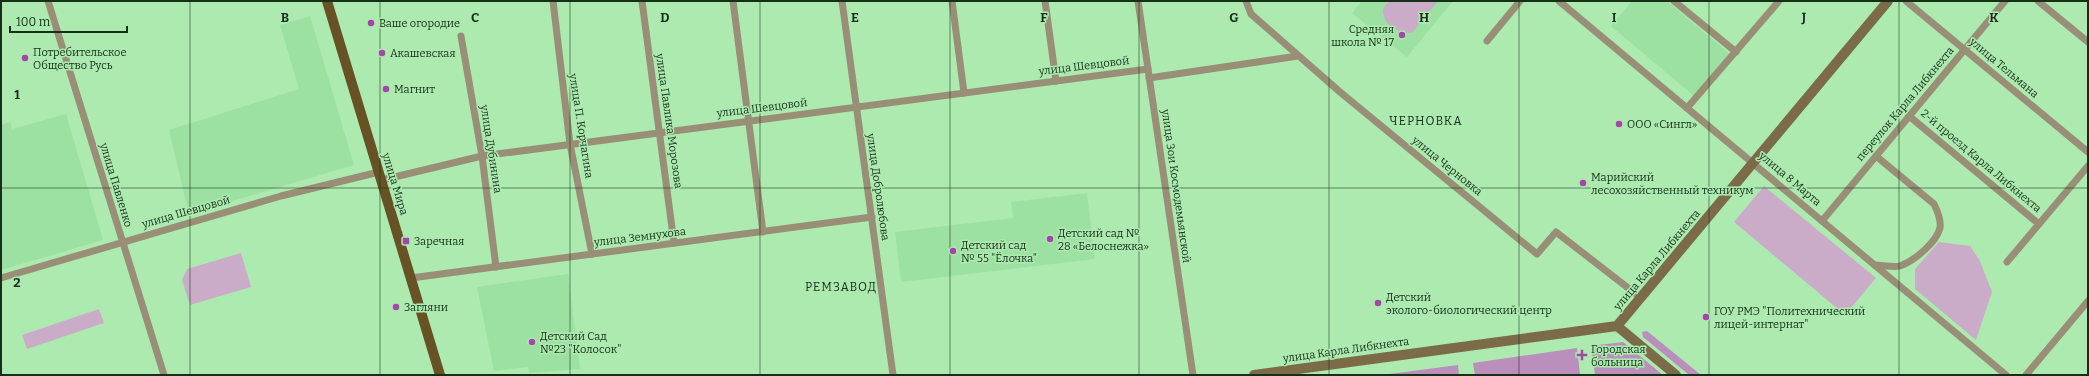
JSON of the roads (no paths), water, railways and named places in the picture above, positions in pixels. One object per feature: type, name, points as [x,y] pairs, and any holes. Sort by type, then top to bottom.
[{"type":"main road","name":"улица Мира","points":[[326,1],[440,375]]},
{"type":"main road","name":"улица Карла Либкнехта","points":[[1254,375],[1617,326],[1888,1]]},
{"type":"main road","points":[[1617,326],[1676,375]]},
{"type":"street","name":"улица Павленко","points":[[48,1],[164,375]]},
{"type":"street","name":"улица П. Корчагина","points":[[553,1],[570,144],[592,254]]},
{"type":"street","name":"улица Павлика Морозова","points":[[642,1],[674,243]]},
{"type":"street","points":[[733,1],[763,232]]},
{"type":"street","name":"улица Добролюбова","points":[[842,1],[893,375]]},
{"type":"street","points":[[952,1],[964,93]]},
{"type":"street","points":[[1045,1],[1056,81]]},
{"type":"street","name":"улица Зои Космодемьянской","points":[[1138,1],[1193,375]]},
{"type":"street","name":"улица Черновка","points":[[1246,1],[1251,14],[1298,56],[1537,254],[1556,232],[1641,298]]},
{"type":"street","points":[[1487,41],[1520,1]]},
{"type":"street","name":"улица 8 Марта","points":[[1559,1],[2006,375]]},
{"type":"street","points":[[1674,1],[1736,52]]},
{"type":"street","points":[[1687,108],[1779,1]]},
{"type":"street","name":"улица Тельмана","points":[[1906,1],[2088,152]]},
{"type":"street","name":"переулок Карла Либкнехта","points":[[1822,220],[2005,1]]},
{"type":"street","points":[[2038,1],[2088,42]]},
{"type":"street","name":"улица Дубинина","points":[[462,36],[482,156],[496,267]]},
{"type":"street","points":[[1149,78],[1298,56]]},
{"type":"street","name":"улица Шевцовой","points":[[1,278],[122,241],[281,196],[482,156],[1148,69]]},
{"type":"street","name":"2-й проезд Карла Либкнехта","points":[[1910,116],[2039,224]]},
{"type":"street","points":[[1875,265],[1899,266],[1914,258],[1933,240],[1940,228],[1938,213],[1934,204],[1876,156]]},
{"type":"street","points":[[2007,262],[2088,166]]},
{"type":"street","name":"улица Земнухова","points":[[411,278],[872,217]]},
{"type":"street","points":[[2026,375],[2088,301]]},
{"type":"place","name":"Ваше огородие","points":[[371,23]]},
{"type":"place","name":"Средняя школа № 17","points":[[1402,35]]},
{"type":"place","name":"Акашевская","points":[[382,53]]},
{"type":"place","name":"Потребительское Общество Русь","points":[[25,58]]},
{"type":"place","name":"Магнит","points":[[386,89]]},
{"type":"place","name":"ООО «Сингл»","points":[[1619,124]]},
{"type":"place","name":"Марийский лесохозяйственный техникум","points":[[1583,183]]},
{"type":"place","name":"Детский сад № 28 «Белоснежка»","points":[[1050,239]]},
{"type":"place","name":"Заречная","points":[[406,241]]},
{"type":"place","name":"Детский сад № 55 \"Ёлочка\"","points":[[953,251]]},
{"type":"place","name":"Детский эколого-биологический центр","points":[[1378,303]]},
{"type":"place","name":"Загляни","points":[[396,307]]},
{"type":"place","name":"ГОУ РМЭ \"Политехнический лицей-интернат\"","points":[[1706,317]]},
{"type":"place","name":"Детский Сад №23 \"Колосок\"","points":[[532,342]]},
{"type":"place","name":"Городская больница","points":[[1582,355]]},
{"type":"district","name":"ЧЕРНОВКА","points":[[1426,121]]},
{"type":"district","name":"РЕМЗАВОД","points":[[841,287]]}]
